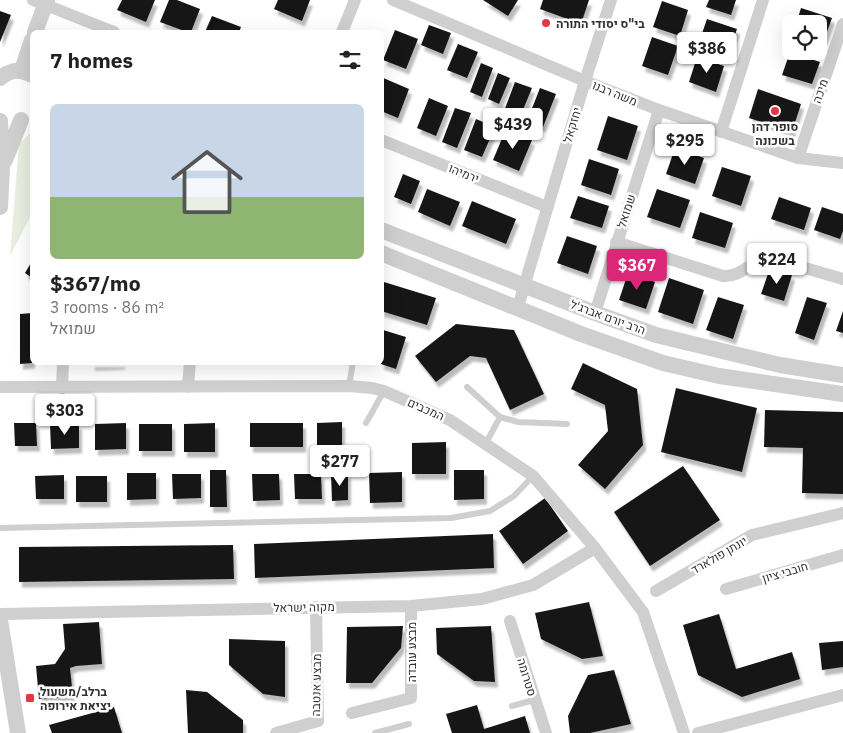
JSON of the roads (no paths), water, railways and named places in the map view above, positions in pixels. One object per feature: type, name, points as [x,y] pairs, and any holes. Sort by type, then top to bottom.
[{"type":"street","points":[[343,30],[354,0]]},
{"type":"street","name":"משה רבנו","points":[[393,0],[658,110],[798,158],[843,163]]},
{"type":"street","name":"יחזקאל","points":[[518,308],[585,81],[612,0]]},
{"type":"street","points":[[721,132],[763,0]]},
{"type":"street","points":[[35,30],[41,2],[109,30]]},
{"type":"street","name":"מיכה","points":[[798,158],[843,24]]},
{"type":"street","points":[[0,78],[7,73],[27,73],[30,53]]},
{"type":"street","name":"שמואל","points":[[595,313],[658,110]]},
{"type":"street","points":[[0,112],[9,118],[27,118]]},
{"type":"street","points":[[2,167],[12,140],[27,118]]},
{"type":"street","points":[[0,121],[2,167],[0,207]]},
{"type":"street","name":"ירמיהו","points":[[384,141],[547,207]]},
{"type":"street","name":"הרב יורם אברג'ל","points":[[384,231],[656,335],[780,365],[843,375]]},
{"type":"street","points":[[616,242],[722,276],[732,276],[740,273],[756,260],[766,257],[843,278]]},
{"type":"street","name":"הרב יורם אברג'ל","points":[[384,254],[581,334],[663,363],[728,377],[843,394]]},
{"type":"street","points":[[62,388],[63,365]]},
{"type":"street","points":[[188,387],[190,365]]},
{"type":"street","name":"המכבים","points":[[0,387],[349,386],[384,391],[450,420],[533,476],[595,548],[644,612],[684,733]]},
{"type":"street","name":"יונתן פולארד","points":[[656,591],[752,535],[843,513]]},
{"type":"street","name":"מקוה ישראל","points":[[0,614],[411,606],[482,599],[533,585],[595,548]]},
{"type":"street","name":"חובבי ציון","points":[[726,589],[843,555]]},
{"type":"street","name":"מבצע עובדה","points":[[352,713],[411,698],[411,606]]},
{"type":"street","name":"מבצע אנטבה","points":[[276,733],[318,721],[316,607]]},
{"type":"street","points":[[0,620],[18,733]]},
{"type":"street","name":"סטרומה","points":[[510,621],[546,733]]},
{"type":"street","points":[[698,733],[843,695]]},
{"type":"lane","points":[[349,386],[352,365]]},
{"type":"lane","points":[[468,387],[500,417],[518,422],[567,424]]},
{"type":"lane","points":[[366,424],[384,391]]},
{"type":"lane","points":[[486,443],[500,417]]},
{"type":"lane","points":[[0,528],[451,518],[490,511],[514,496],[533,476]]},
{"type":"lane","points":[[512,706],[534,700]]},
{"type":"lane","points":[[375,733],[409,724]]},
{"type":"place","name":"בי\"ס יסודי התורה","points":[[546,23]]},
{"type":"place","name":"סופר דהן בשכונה","points":[[775,111]]},
{"type":"place","name":"ברלב/משעול יציאת אירופה","points":[[30,698]]}]
